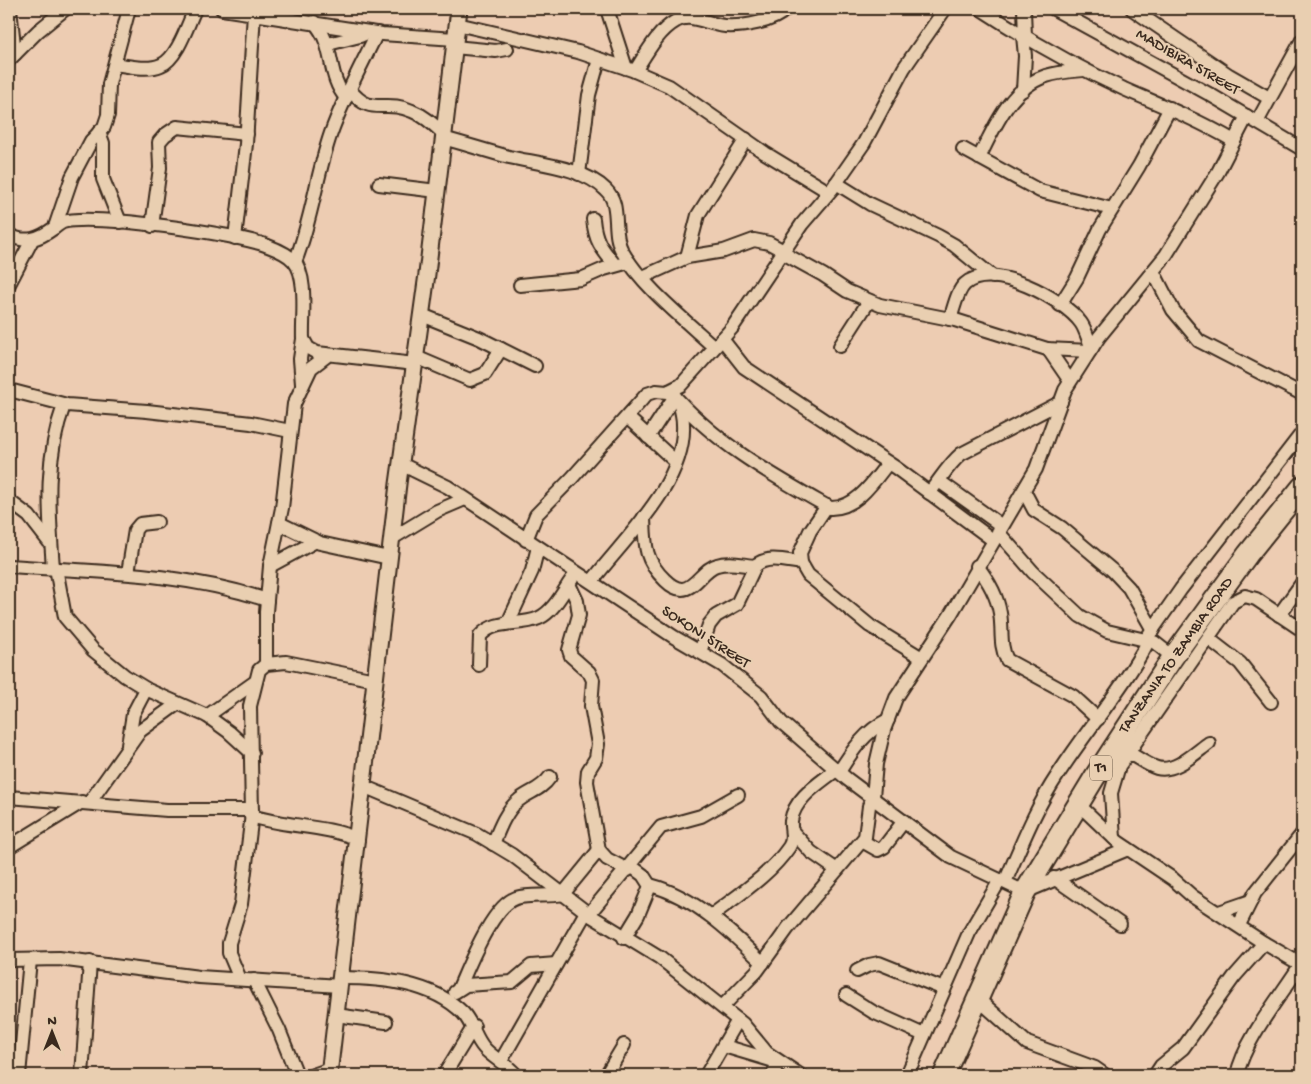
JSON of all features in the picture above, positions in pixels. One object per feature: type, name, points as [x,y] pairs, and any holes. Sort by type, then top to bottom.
[{"type":"highway","name":"TANZANIA TO ZAMBIA ROAD","points":[[944,1075],[1025,892],[1078,804],[1173,657],[1248,554],[1302,487]]},
{"type":"street","points":[[10,9],[12,57]]},
{"type":"street","points":[[12,57],[65,9]]},
{"type":"street","points":[[55,228],[72,177],[91,141],[104,127],[108,115],[109,84],[129,9]]},
{"type":"street","points":[[115,64],[143,68],[161,66],[170,58],[195,9]]},
{"type":"street","points":[[222,9],[373,32],[456,30],[542,42],[630,69],[669,86],[765,154],[954,245],[993,277]]},
{"type":"street","points":[[607,9],[630,69]]},
{"type":"street","points":[[630,69],[660,36],[678,20],[686,17],[724,26],[737,26],[776,17],[786,9]]},
{"type":"street","points":[[648,437],[681,385],[732,328],[802,224],[833,187],[864,143],[904,68],[945,9]]},
{"type":"street","points":[[981,9],[1024,37],[1085,70],[1170,108],[1234,141]]},
{"type":"street","points":[[1024,9],[1024,90]]},
{"type":"street","name":"MADIBIRA STREET","points":[[1054,9],[1252,119],[1302,149]]},
{"type":"street","points":[[1132,9],[1229,74],[1269,98]]},
{"type":"street","points":[[235,238],[246,134],[254,13]]},
{"type":"street","points":[[314,22],[328,44],[336,83],[359,101],[369,106],[382,105],[412,110],[424,117],[444,136],[579,174],[596,182],[612,196],[620,249],[629,262],[643,277],[744,367],[888,462],[929,493],[997,533]]},
{"type":"street","points":[[456,30],[496,51],[507,49]]},
{"type":"street","points":[[313,1075],[329,1072],[358,839],[389,558],[422,315],[456,30]]},
{"type":"street","points":[[328,44],[373,32]]},
{"type":"street","points":[[295,262],[308,228],[319,174],[331,133],[373,32]]},
{"type":"street","points":[[722,1007],[763,963],[788,928],[862,841],[867,830],[869,806],[873,797],[876,764],[896,698],[1024,491],[1036,469],[1070,381],[1091,349],[1166,255],[1234,141],[1269,98],[1302,40]]},
{"type":"street","points":[[579,174],[589,95],[599,59]]},
{"type":"street","points":[[979,158],[1006,108],[1024,90],[1044,76],[1085,70]]},
{"type":"street","points":[[1060,306],[1077,278],[1112,209],[1139,166],[1170,108]]},
{"type":"street","points":[[152,226],[160,168],[159,142],[164,135],[178,127],[246,134]]},
{"type":"street","points":[[99,132],[102,143],[103,179],[120,222]]},
{"type":"street","points":[[687,257],[698,215],[746,139]]},
{"type":"street","points":[[963,148],[1040,191],[1112,209]]},
{"type":"street","points":[[379,184],[437,191]]},
{"type":"street","points":[[593,219],[594,236],[615,265]]},
{"type":"street","points":[[9,235],[25,241],[32,240],[63,222],[120,222],[235,238],[266,245],[287,255],[295,262],[302,277],[303,339],[300,359],[302,384]]},
{"type":"street","points":[[9,284],[32,240]]},
{"type":"street","points":[[643,277],[687,257],[724,251],[754,240],[769,243],[847,291],[892,309],[950,319],[1048,349],[1091,349]]},
{"type":"street","points":[[520,285],[581,279],[615,265],[629,262]]},
{"type":"street","points":[[1153,271],[1172,310],[1198,341],[1302,394]]},
{"type":"street","points":[[950,319],[965,284],[974,278],[1003,277],[1026,285],[1060,306],[1082,324],[1091,349]]},
{"type":"street","points":[[840,346],[869,301]]},
{"type":"street","points":[[422,315],[501,349],[535,366]]},
{"type":"street","points":[[303,339],[308,348],[316,353],[416,360],[470,380],[485,374],[501,349]]},
{"type":"street","points":[[1048,349],[1070,381]]},
{"type":"street","points":[[266,664],[267,600],[270,566],[279,523],[294,404],[311,368],[328,355]]},
{"type":"street","points":[[9,390],[64,405],[155,412],[290,430]]},
{"type":"street","points":[[526,540],[536,515],[572,478],[647,394],[656,391],[675,396],[690,414],[747,460],[827,506],[844,507],[856,499],[888,462]]},
{"type":"street","points":[[592,581],[668,483],[676,462],[683,425],[675,396]]},
{"type":"street","points":[[929,493],[952,462],[961,454],[1061,402]]},
{"type":"street","points":[[64,405],[54,432],[50,459],[49,518],[55,568],[65,618],[93,650],[125,676],[177,704],[207,716],[229,732],[252,753]]},
{"type":"street","points":[[627,417],[676,462]]},
{"type":"street","points":[[907,1075],[969,933],[1003,881],[1031,821],[1056,776],[1132,674],[1149,636],[1181,589],[1302,432]]},
{"type":"street","name":"SOKONI STREET","points":[[401,464],[448,487],[526,540],[578,571],[722,665],[761,696],[781,722],[838,771],[951,857],[1025,892]]},
{"type":"street","points":[[939,481],[997,533],[1080,616],[1107,631],[1149,636]]},
{"type":"street","points":[[1024,491],[1034,510],[1062,528],[1114,571],[1129,588],[1149,636],[1173,657]]},
{"type":"street","points":[[392,539],[437,511],[465,499]]},
{"type":"street","points":[[9,501],[29,516],[52,545]]},
{"type":"street","points":[[827,506],[800,553],[801,563],[808,575],[870,626],[922,658]]},
{"type":"street","points":[[644,516],[646,551],[650,562],[667,582],[674,586],[683,589],[705,571],[716,565],[755,566]]},
{"type":"street","points":[[128,573],[135,530],[140,524],[157,522]]},
{"type":"street","points":[[279,523],[316,542],[357,553],[389,558]]},
{"type":"street","points":[[270,566],[316,542]]},
{"type":"street","points":[[508,623],[527,584],[538,547]]},
{"type":"street","points":[[700,652],[708,625],[716,616],[737,604],[755,566],[760,561],[769,559],[801,563]]},
{"type":"street","points":[[9,566],[128,573],[190,580],[244,592],[267,600]]},
{"type":"street","points":[[977,566],[989,581],[996,598],[1000,614],[1001,642],[1007,660],[1072,696],[1098,719]]},
{"type":"street","points":[[479,665],[480,636],[487,628],[539,618],[555,603],[578,571]]},
{"type":"street","points":[[1279,615],[1302,583]]},
{"type":"street","points":[[569,584],[577,601],[579,615],[569,650],[571,656],[589,672],[593,680],[591,706],[598,744],[596,758],[588,771],[588,782],[599,850],[607,859],[629,868],[650,884],[665,889],[711,916],[763,963]]},
{"type":"street","points":[[1114,838],[1111,793],[1119,766],[1209,639],[1226,610],[1238,598],[1245,596],[1256,599],[1302,630]]},
{"type":"street","points":[[1209,639],[1240,663],[1271,702]]},
{"type":"street","points":[[240,979],[230,953],[230,943],[241,904],[251,813],[252,753],[250,706],[259,670],[266,664],[294,663],[375,680]]},
{"type":"street","points":[[207,716],[255,682]]},
{"type":"street","points":[[128,748],[134,714],[146,688]]},
{"type":"street","points":[[9,847],[86,803],[140,731],[177,704]]},
{"type":"street","points":[[711,916],[772,868],[790,845],[791,822],[801,799],[838,771],[867,734],[888,720]]},
{"type":"street","points":[[1129,753],[1156,768],[1166,769],[1178,764],[1209,743]]},
{"type":"street","points":[[493,844],[514,804],[540,789],[550,777]]},
{"type":"street","points":[[363,786],[430,813],[512,855],[587,913],[624,938],[660,958],[738,1020],[767,1053],[800,1075]]},
{"type":"street","points":[[501,1061],[526,1021],[556,964],[587,913],[629,868],[661,827],[701,816],[738,795]]},
{"type":"street","points":[[9,797],[168,810],[251,813],[271,822],[339,832],[358,839]]},
{"type":"street","points":[[1078,804],[1128,849],[1264,943],[1301,965],[1250,1041],[1240,1060],[1237,1075]]},
{"type":"street","points":[[862,841],[878,850],[884,847],[904,820]]},
{"type":"street","points":[[792,831],[811,852],[837,870]]},
{"type":"street","points":[[1239,925],[1251,901],[1280,859],[1302,834]]},
{"type":"street","points":[[1025,892],[1054,878],[1128,849]]},
{"type":"street","points":[[448,1002],[459,988],[484,933],[504,907],[519,898],[563,894],[599,850]]},
{"type":"street","points":[[1054,878],[1120,924]]},
{"type":"street","points":[[624,938],[645,900],[650,884]]},
{"type":"street","points":[[1219,912],[1251,901]]},
{"type":"street","points":[[1155,1075],[1161,1066],[1183,1048],[1234,977],[1264,943]]},
{"type":"street","points":[[9,960],[59,959],[199,977],[254,980],[340,982],[367,978],[416,986],[448,1002],[462,1012],[474,1026],[479,1042],[516,1075]]},
{"type":"street","points":[[19,1075],[30,960]]},
{"type":"street","points":[[82,1075],[90,962]]},
{"type":"street","points":[[857,971],[878,963],[944,989]]},
{"type":"street","points":[[459,988],[476,984],[512,982],[531,966],[556,964]]},
{"type":"street","points":[[254,980],[279,1030],[298,1075]]},
{"type":"street","points":[[846,995],[873,1012],[924,1035]]},
{"type":"street","points":[[978,999],[1027,1043],[1095,1068],[1105,1075]]},
{"type":"street","points":[[336,1015],[386,1022]]},
{"type":"street","points":[[706,1075],[738,1020]]},
{"type":"street","points":[[444,1075],[474,1026]]},
{"type":"street","points":[[606,1075],[624,1045]]},
{"type":"street","points":[[724,1046],[779,1062]]},
{"type":"street","points":[[773,1075],[779,1062]]}]
